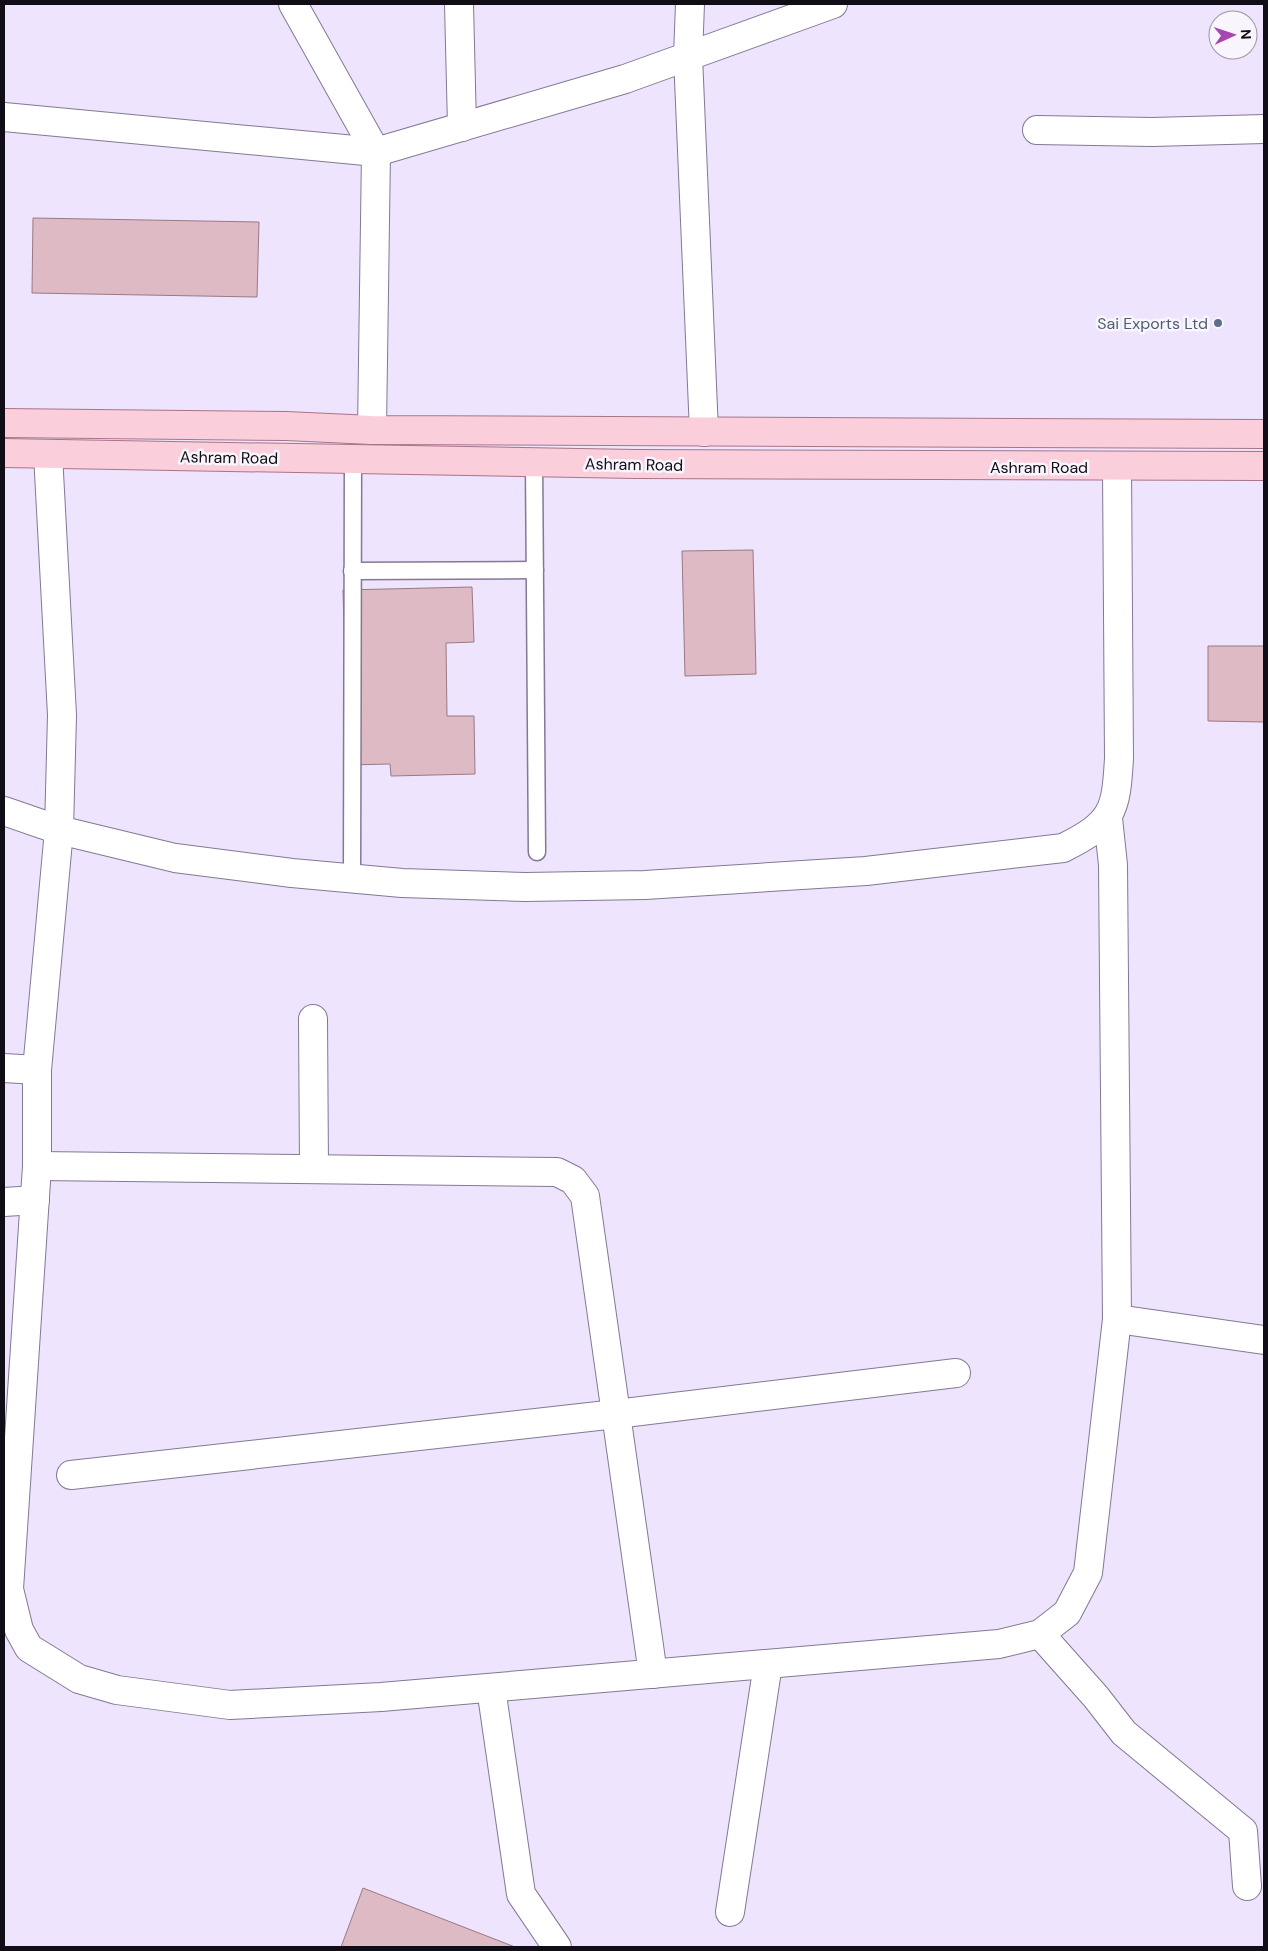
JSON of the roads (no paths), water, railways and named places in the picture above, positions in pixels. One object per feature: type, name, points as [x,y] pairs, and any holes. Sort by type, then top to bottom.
[{"type":"main road","name":"Ashram Road","points":[[4,422],[334,427],[372,430],[1264,434]]},
{"type":"main road","name":"Ashram Road","points":[[4,453],[534,462],[1117,467],[1264,466]]},
{"type":"street","points":[[293,4],[376,152],[372,430]]},
{"type":"street","points":[[459,4],[462,127]]},
{"type":"street","points":[[690,4],[688,56],[704,432]]},
{"type":"street","points":[[4,117],[376,152],[625,79],[833,4]]},
{"type":"street","points":[[1037,130],[1152,132],[1264,129]]},
{"type":"street","points":[[48,454],[62,715],[59,830],[37,1070],[37,1166],[9,1588],[19,1630],[29,1648],[79,1679],[117,1690],[230,1705],[381,1697],[1000,1644],[1040,1634],[1067,1614],[1088,1573],[1117,1320],[1114,865],[1108,818],[1117,792],[1119,758],[1117,467]]},
{"type":"street","points":[[4,811],[59,830],[175,858],[292,873],[402,883],[545,887],[645,885],[866,871],[1063,848],[1090,834],[1108,818]]},
{"type":"street","points":[[313,1019],[314,1169]]},
{"type":"street","points":[[4,1068],[37,1070]]},
{"type":"street","points":[[37,1166],[557,1172],[573,1180],[585,1196],[653,1674]]},
{"type":"street","points":[[4,1202],[35,1200]]},
{"type":"street","points":[[1117,1320],[1264,1340]]},
{"type":"street","points":[[71,1475],[616,1414],[956,1373]]},
{"type":"street","points":[[1040,1634],[1096,1697],[1124,1733],[1242,1831],[1246,1886]]},
{"type":"street","points":[[730,1912],[768,1664]]},
{"type":"street","points":[[492,1688],[521,1894],[557,1947]]},
{"type":"lane","points":[[352,878],[353,459]]},
{"type":"lane","points":[[534,462],[537,852]]},
{"type":"lane","points":[[352,570],[534,570]]},
{"type":"place","name":"Sai Exports Ltd","points":[[1218,323]]}]
